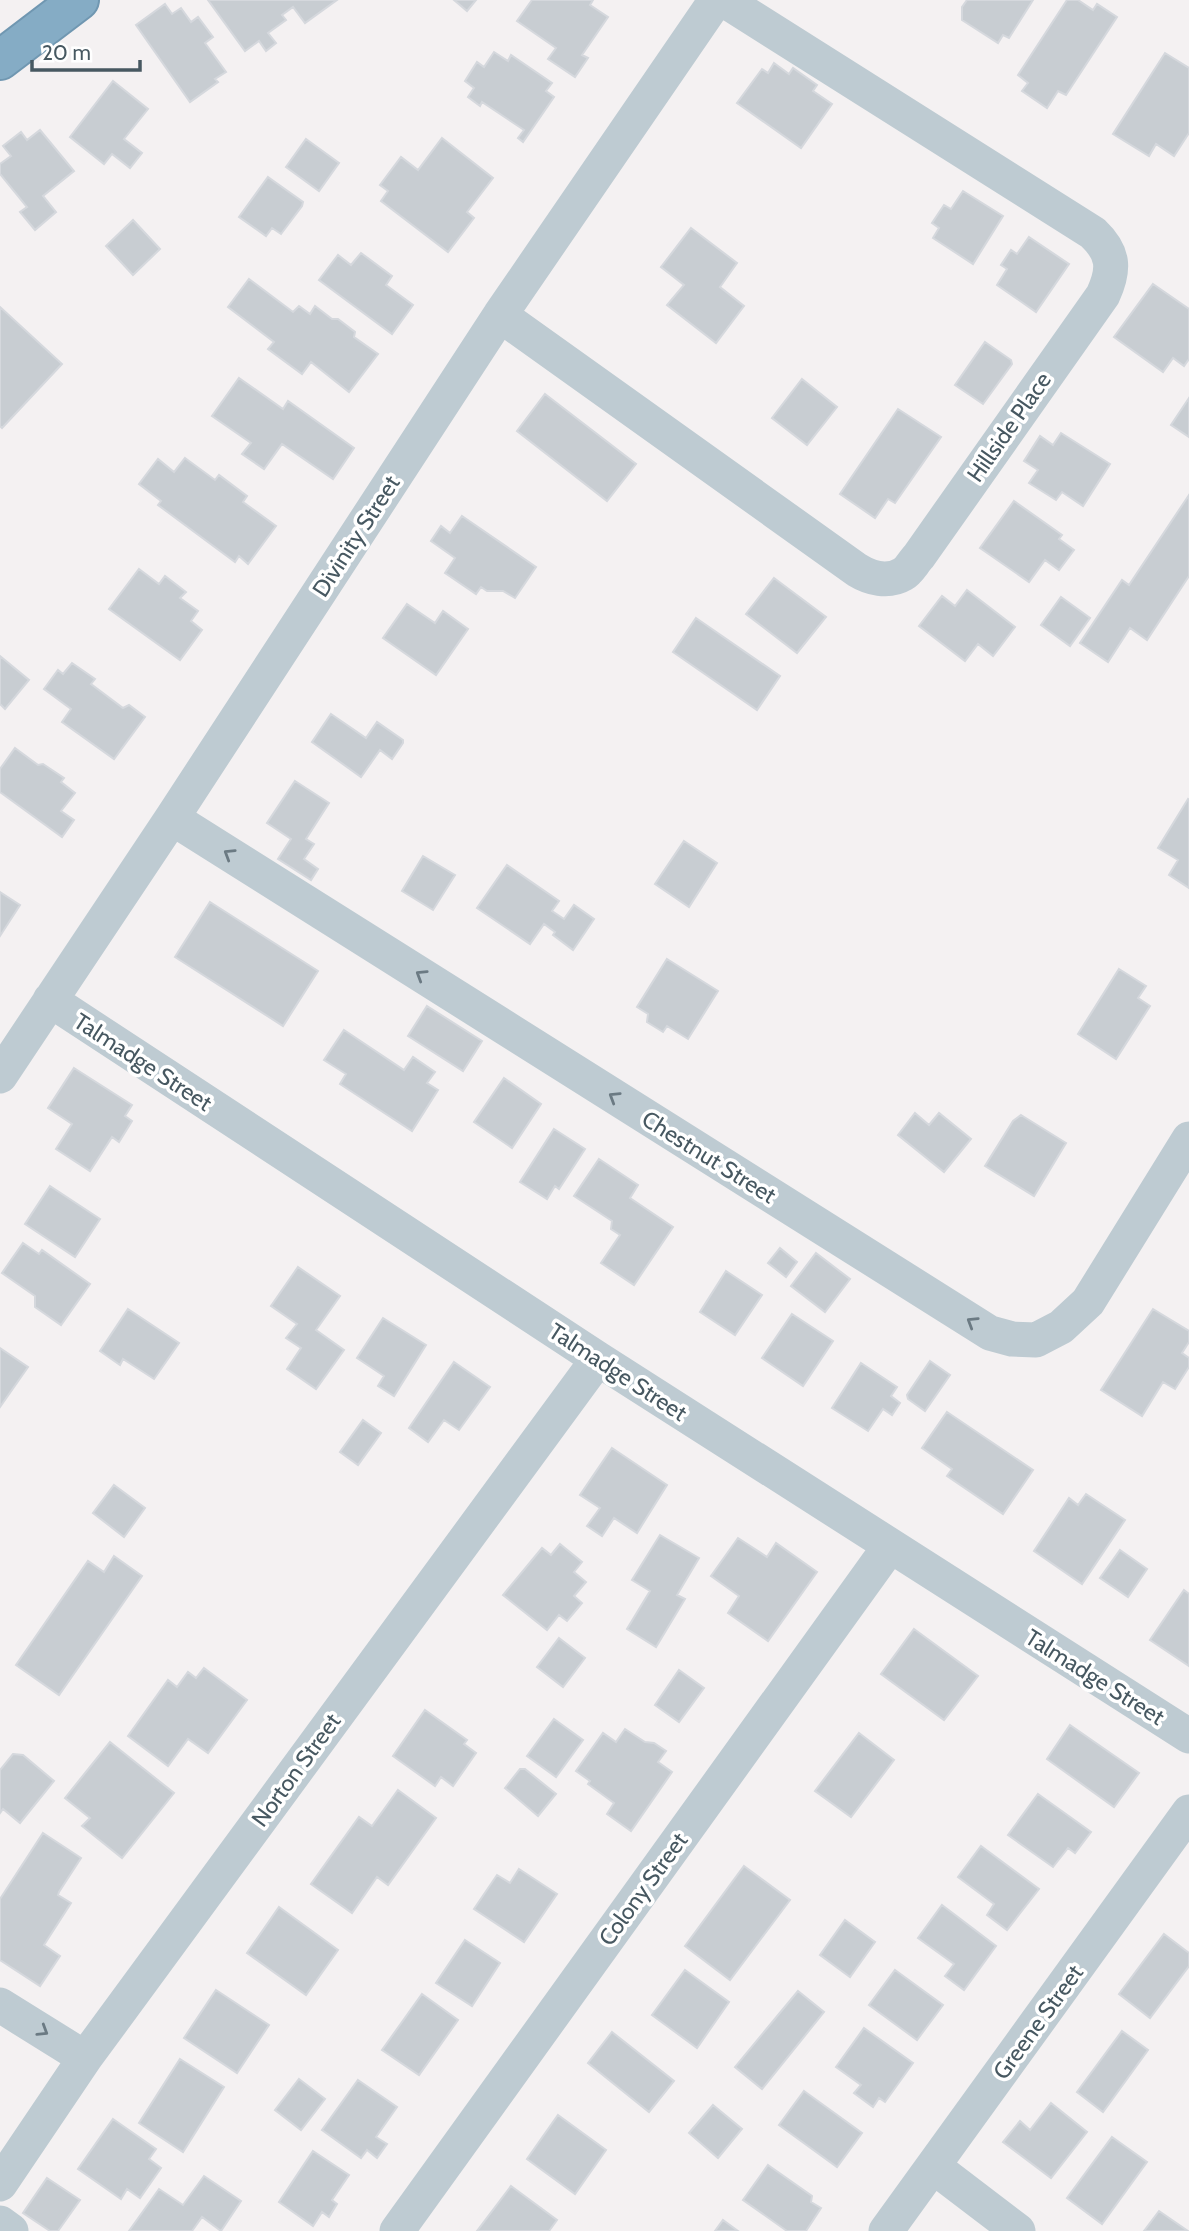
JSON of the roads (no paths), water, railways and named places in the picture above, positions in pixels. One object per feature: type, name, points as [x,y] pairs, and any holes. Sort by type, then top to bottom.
[{"type":"highway","points":[[0,60],[79,0]]},
{"type":"street","name":"Divinity Street","points":[[0,1076],[500,315],[716,0]]},
{"type":"street","name":"Hillside Place","points":[[500,315],[870,578],[903,574],[919,556],[1103,295],[1112,272],[1110,258],[1105,245],[1093,233],[724,0]]},
{"type":"street","name":"Chestnut Street","points":[[172,818],[990,1333],[1012,1339],[1037,1340],[1061,1327],[1088,1302],[1189,1139]]},
{"type":"street","name":"Talmadge Street","points":[[50,1000],[598,1359],[1189,1737]]},
{"type":"street","name":"Norton Street","points":[[0,2184],[85,2058],[598,1359]]},
{"type":"street","name":"Colony Street","points":[[397,2231],[890,1546]]},
{"type":"street","name":"Greene Street","points":[[886,2231],[1178,1852],[1189,1812]]},
{"type":"street","points":[[0,2005],[85,2058]]},
{"type":"street","points":[[934,2167],[1018,2231]]},
{"type":"street","points":[[0,2223],[11,2231]]}]
